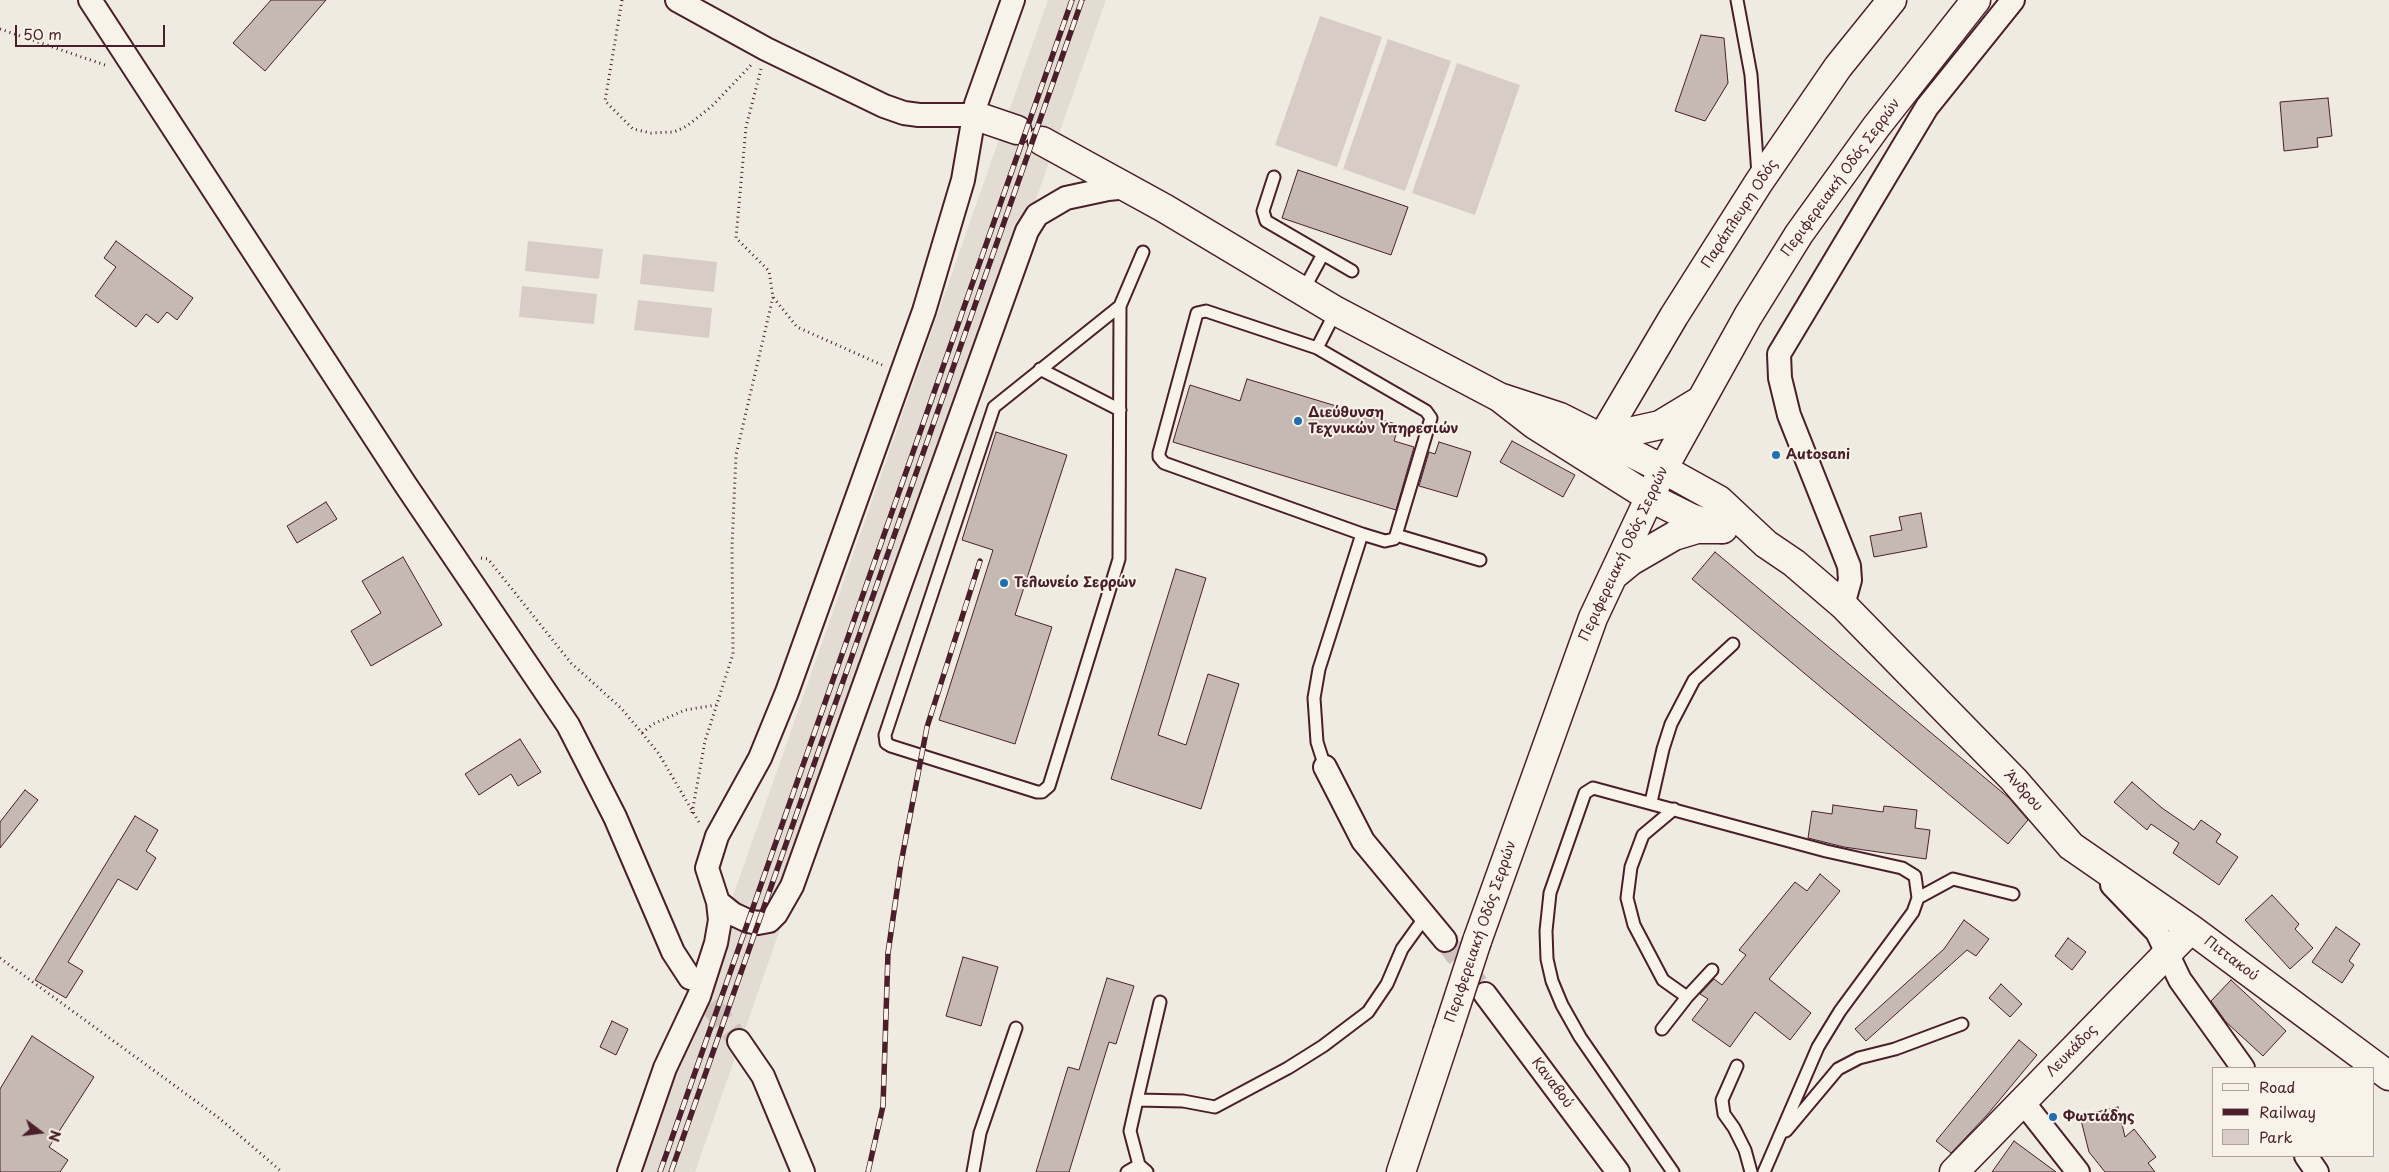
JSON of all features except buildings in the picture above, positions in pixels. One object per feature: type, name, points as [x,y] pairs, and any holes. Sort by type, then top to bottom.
[{"type":"street","points":[[90,0],[405,484],[568,725],[615,818],[673,952],[690,978]]},
{"type":"street","points":[[677,0],[766,49],[897,111],[919,115],[973,115],[1017,130]]},
{"type":"street","points":[[629,1172],[665,1068],[699,996],[705,978],[720,920],[718,902],[708,868],[714,846],[727,815],[741,794],[760,758],[787,692],[924,311],[963,180],[973,115],[1013,0]]},
{"type":"street","name":"Παράπλευρη Οδός","points":[[1602,438],[1674,316],[1759,182],[1838,67],[1892,0]]},
{"type":"street","name":"Περιφερειακή Οδός Σερρών","points":[[1401,1172],[1477,941],[1577,657],[1609,580],[1649,497],[1700,401],[1773,275],[1826,194],[1976,0]]},
{"type":"street","points":[[1843,605],[1850,580],[1849,566],[1789,415],[1780,378],[1779,354],[1926,107],[2013,0]]},
{"type":"street","points":[[1042,141],[1128,187],[1336,311],[1499,397],[1535,425],[1649,497],[1691,518],[1766,544]]},
{"type":"street","points":[[718,902],[733,914],[748,921],[758,923],[769,921],[776,914],[792,886],[1027,231],[1037,215],[1066,198],[1108,189],[1128,187]]},
{"type":"street","points":[[1499,397],[1543,410],[1663,469],[1719,500],[1766,544]]},
{"type":"street","points":[[1602,438],[1660,425],[1700,401]]},
{"type":"street","points":[[1609,580],[1631,561],[1674,536],[1697,529],[1721,529]]},
{"type":"street","name":"Άνδρου","points":[[1766,544],[1800,568],[1843,605],[2014,780],[2071,846],[2149,921],[2168,952],[2180,980],[2242,1067]]},
{"type":"street","points":[[1325,766],[1363,840],[1445,940]]},
{"type":"street","name":"Πιττακού","points":[[2071,846],[2191,929],[2389,1076]]},
{"type":"street","name":"Λευκάδος","points":[[1954,1172],[2191,929]]},
{"type":"street","name":"Καναβού","points":[[1485,994],[1618,1172]]},
{"type":"street","points":[[739,1041],[763,1076],[803,1172]]},
{"type":"street","points":[[2023,1102],[2078,1172]]},
{"type":"street","points":[[2307,1157],[2317,1172]]},
{"type":"lane","points":[[1736,0],[1751,75],[1759,182]]},
{"type":"lane","points":[[1274,177],[1263,211],[1266,220],[1352,270]]},
{"type":"lane","points":[[1120,306],[994,407],[885,735],[886,744],[1037,792],[1046,790],[1119,559],[1120,306],[1143,252]]},
{"type":"lane","points":[[1303,291],[1323,254]]},
{"type":"lane","points":[[1206,311],[1317,348],[1426,411],[1431,418],[1394,539],[1385,541],[1362,534],[1164,463],[1159,457],[1197,313],[1206,311]]},
{"type":"lane","points":[[1317,348],[1336,311]]},
{"type":"lane","points":[[1040,370],[1120,410]]},
{"type":"lane","points":[[1325,766],[1317,742],[1314,698],[1319,669],[1362,534]]},
{"type":"lane","points":[[1396,535],[1480,560]]},
{"type":"lane","points":[[1651,802],[1668,732],[1694,680],[1733,644]]},
{"type":"lane","points":[[1673,1172],[1580,1037],[1562,1005],[1552,981],[1547,959],[1546,931],[1550,893],[1585,793],[1593,788],[1651,802],[1826,851],[1902,868],[1915,876],[1918,898],[1913,912],[1840,1010],[1818,1047],[1764,1172]]},
{"type":"lane","points":[[1674,809],[1643,835],[1631,867],[1627,898],[1634,925],[1663,980],[1687,997]]},
{"type":"lane","points":[[1918,898],[1953,879],[2013,894]]},
{"type":"lane","points":[[1137,1100],[1183,1101],[1215,1107],[1288,1068],[1323,1046],[1368,1012],[1387,984],[1402,949],[1425,917]]},
{"type":"lane","points":[[1662,1029],[1687,997],[1712,970]]},
{"type":"lane","points":[[1127,1172],[1143,1168],[1130,1131],[1160,1002]]},
{"type":"lane","points":[[1779,1140],[1838,1069],[1859,1058],[1895,1049],[1962,1024]]},
{"type":"lane","points":[[973,1172],[980,1133],[1016,1028]]},
{"type":"lane","points":[[1738,1066],[1722,1100],[1724,1114],[1745,1150],[1750,1172]]},
{"type":"path","points":[[622,0],[605,101],[633,129],[651,133],[674,132],[687,126],[712,106],[766,49]]},
{"type":"path","points":[[0,29],[143,80]]},
{"type":"path","points":[[692,813],[705,741],[733,654],[732,547],[736,455],[773,297],[769,271],[736,238],[746,127],[766,49]]},
{"type":"path","points":[[773,297],[798,326],[901,374]]},
{"type":"path","points":[[451,552],[488,559],[571,663],[622,708],[659,754],[692,813],[714,846]]},
{"type":"path","points":[[642,733],[653,724],[685,710],[716,705]]},
{"type":"path","points":[[0,958],[220,1118],[282,1172]]},
{"type":"shaded area","points":[[1048,0],[1106,0],[695,1172],[636,1172]]},
{"type":"green space","points":[[1320,16],[1382,37],[1337,167],[1275,145]]},
{"type":"green space","points":[[1388,39],[1451,61],[1405,191],[1343,169]]},
{"type":"green space","points":[[1457,63],[1520,85],[1475,215],[1412,193]]},
{"type":"green space","points":[[528,241],[603,249],[599,279],[525,271]]},
{"type":"green space","points":[[643,254],[717,262],[714,292],[640,284]]},
{"type":"green space","points":[[522,286],[597,294],[594,324],[519,317]]},
{"type":"green space","points":[[638,300],[712,308],[709,338],[634,330]]},
{"type":"tunnel","points":[[1445,940],[1485,994]]},
{"type":"tunnel","points":[[690,978],[739,1041]]},
{"type":"railway","points":[[660,1172],[1072,0]]},
{"type":"railway","points":[[671,1172],[1082,0]]},
{"type":"railway","points":[[868,1172],[883,1106],[888,953],[901,863],[927,727],[980,561]]},
{"type":"place","name":"Διεύθυνση Τεχνικών Υπηρεσιών","points":[[1298,421]]},
{"type":"place","name":"Autosani","points":[[1776,455]]},
{"type":"place","name":"Τελωνείο Σερρών","points":[[1004,583]]},
{"type":"place","name":"Φωτιάδης","points":[[2053,1117]]}]
